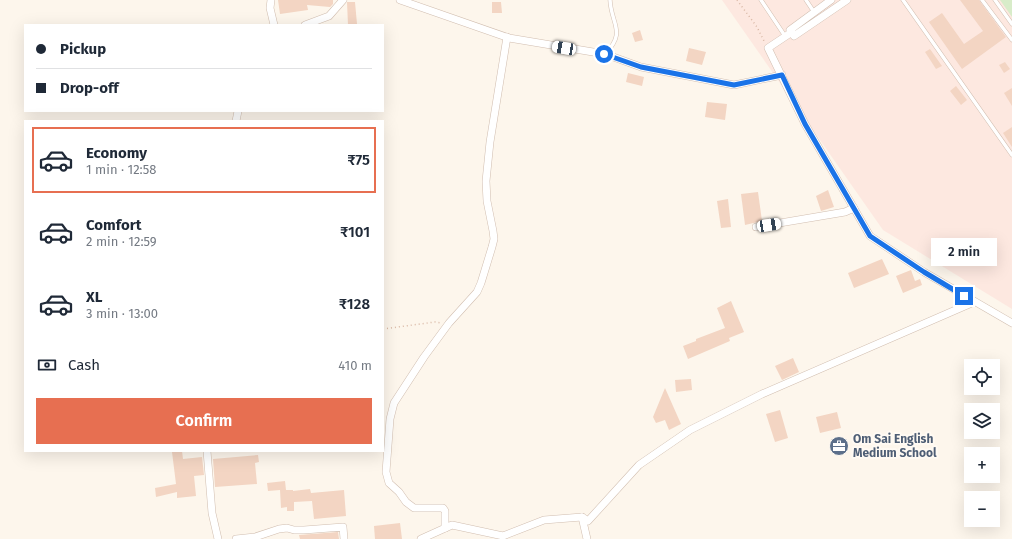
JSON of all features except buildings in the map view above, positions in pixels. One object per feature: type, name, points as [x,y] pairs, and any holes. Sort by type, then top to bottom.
[{"type":"street","points":[[271,0],[270,8],[274,24]]},
{"type":"street","points":[[308,24],[329,16],[343,0]]},
{"type":"street","points":[[400,0],[507,38],[604,54],[641,67],[734,85],[782,75]]},
{"type":"street","points":[[831,0],[768,48],[805,124],[870,236],[924,272],[1012,323]]},
{"type":"street","points":[[788,34],[794,36],[847,0]]},
{"type":"street","points":[[445,528],[445,511],[443,508],[414,508],[406,502],[400,492],[390,483],[386,472],[390,419],[394,403],[424,357],[449,323],[477,292],[481,283],[494,239],[487,201],[486,182],[490,142],[507,38]]},
{"type":"street","points":[[756,227],[845,212],[854,208]]},
{"type":"street","points":[[421,539],[452,525],[503,536],[544,520],[582,517],[588,521],[638,465],[690,430],[762,394],[974,302]]},
{"type":"street","points":[[207,452],[212,513],[218,539]]},
{"type":"street","points":[[582,517],[587,539]]},
{"type":"street","points":[[236,539],[258,538],[279,529],[287,528],[304,530],[343,527],[344,539]]},
{"type":"lane","points":[[604,54],[613,46],[617,39],[616,25],[610,9],[610,0]]},
{"type":"lane","points":[[761,0],[788,34]]},
{"type":"lane","points":[[806,0],[814,12]]},
{"type":"lane","points":[[903,0],[1012,155]]},
{"type":"lane","points":[[982,0],[1012,40]]},
{"type":"lane","points":[[995,0],[1012,24]]},
{"type":"path","points":[[736,0],[756,27],[768,48]]},
{"type":"path","points":[[384,329],[435,322],[449,323]]},
{"type":"shaded area","points":[[722,0],[1012,0],[1012,309],[883,230]]},
{"type":"green space","points":[[1000,0],[1012,0],[1012,17]]},
{"type":"place","name":"Om Sai English Medium School","points":[[839,446]]},
{"type":"route","points":[[604,54],[641,67],[734,85],[782,75],[805,124],[870,236],[924,272],[964,296]]}]
